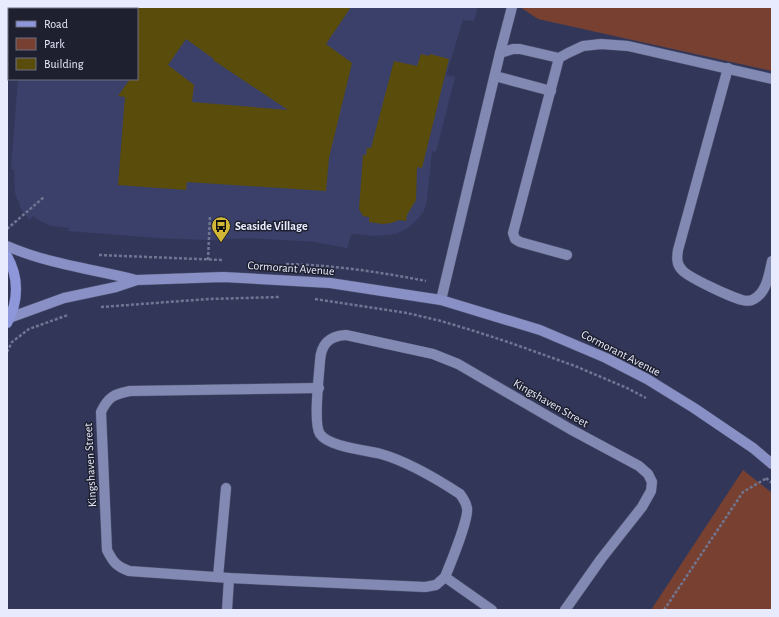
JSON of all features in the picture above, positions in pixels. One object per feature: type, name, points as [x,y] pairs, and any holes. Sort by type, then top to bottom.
[{"type":"main road","points":[[7,256],[14,273],[16,291],[14,305],[8,321]]},
{"type":"street","points":[[441,300],[512,7]]},
{"type":"street","points":[[500,52],[520,49],[559,58],[583,46],[601,44],[628,46],[772,79]]},
{"type":"street","points":[[559,58],[513,233],[515,239],[520,242],[567,255]]},
{"type":"street","points":[[728,68],[678,250],[677,262],[681,270],[696,279],[743,301],[753,300],[760,295],[766,284],[772,262]]},
{"type":"street","points":[[495,76],[551,91]]},
{"type":"street","name":"Cormorant Avenue","points":[[7,246],[23,253],[47,260],[137,280],[210,277],[330,283],[441,300],[540,330],[606,358],[647,380],[700,412],[753,448],[772,464]]},
{"type":"street","name":"Cormorant Avenue","points":[[8,321],[57,300],[95,290],[116,287],[137,280]]},
{"type":"street","name":"Kingshaven Street","points":[[319,388],[130,391],[111,397],[105,403],[101,412],[107,550],[112,560],[119,567],[129,571],[229,578],[425,587],[436,585],[445,577],[465,522],[468,509],[460,494],[400,461],[381,454],[338,444],[327,440],[320,434],[317,426],[319,388],[320,355],[328,340],[337,335],[346,335],[433,354],[458,364],[570,429],[639,466],[648,474],[652,482],[651,491],[642,507],[601,559],[565,610]]},
{"type":"street","points":[[218,577],[226,488]]},
{"type":"street","points":[[445,577],[492,610]]},
{"type":"street","points":[[227,610],[229,578]]},
{"type":"path","points":[[7,229],[44,196]]},
{"type":"path","points":[[210,215],[208,260],[210,277]]},
{"type":"path","points":[[7,352],[12,342],[29,329],[69,314]]},
{"type":"path","points":[[664,610],[743,492],[767,478]]},
{"type":"shaded area","points":[[478,7],[474,21],[463,20],[446,75],[455,77],[436,152],[432,151],[427,200],[424,211],[416,221],[406,229],[396,234],[375,236],[351,235],[347,248],[314,242],[248,238],[209,240],[158,238],[68,231],[69,228],[52,226],[33,216],[30,220],[22,211],[15,193],[14,170],[11,169],[18,80],[138,80],[138,8],[23,8]]},
{"type":"green space","points":[[520,7],[772,7],[772,71],[538,19]]},
{"type":"green space","points":[[743,470],[772,493],[772,610],[651,610]]},
{"type":"building","points":[[137,7],[351,7],[326,44],[352,63],[329,158],[326,191],[187,182],[186,190],[118,185],[125,97],[118,96],[129,80],[138,80]],"holes":[[[186,39],[214,59],[213,60],[288,110],[192,102],[194,85],[168,65]]]},
{"type":"building","points":[[421,54],[429,56],[430,54],[449,59],[422,168],[417,167],[416,200],[407,215],[406,221],[399,220],[383,224],[369,222],[369,217],[363,216],[359,209],[363,155],[366,155],[367,148],[371,148],[394,61],[417,66]]},
{"type":"place","name":"Seaside Village","points":[[221,243]]}]
